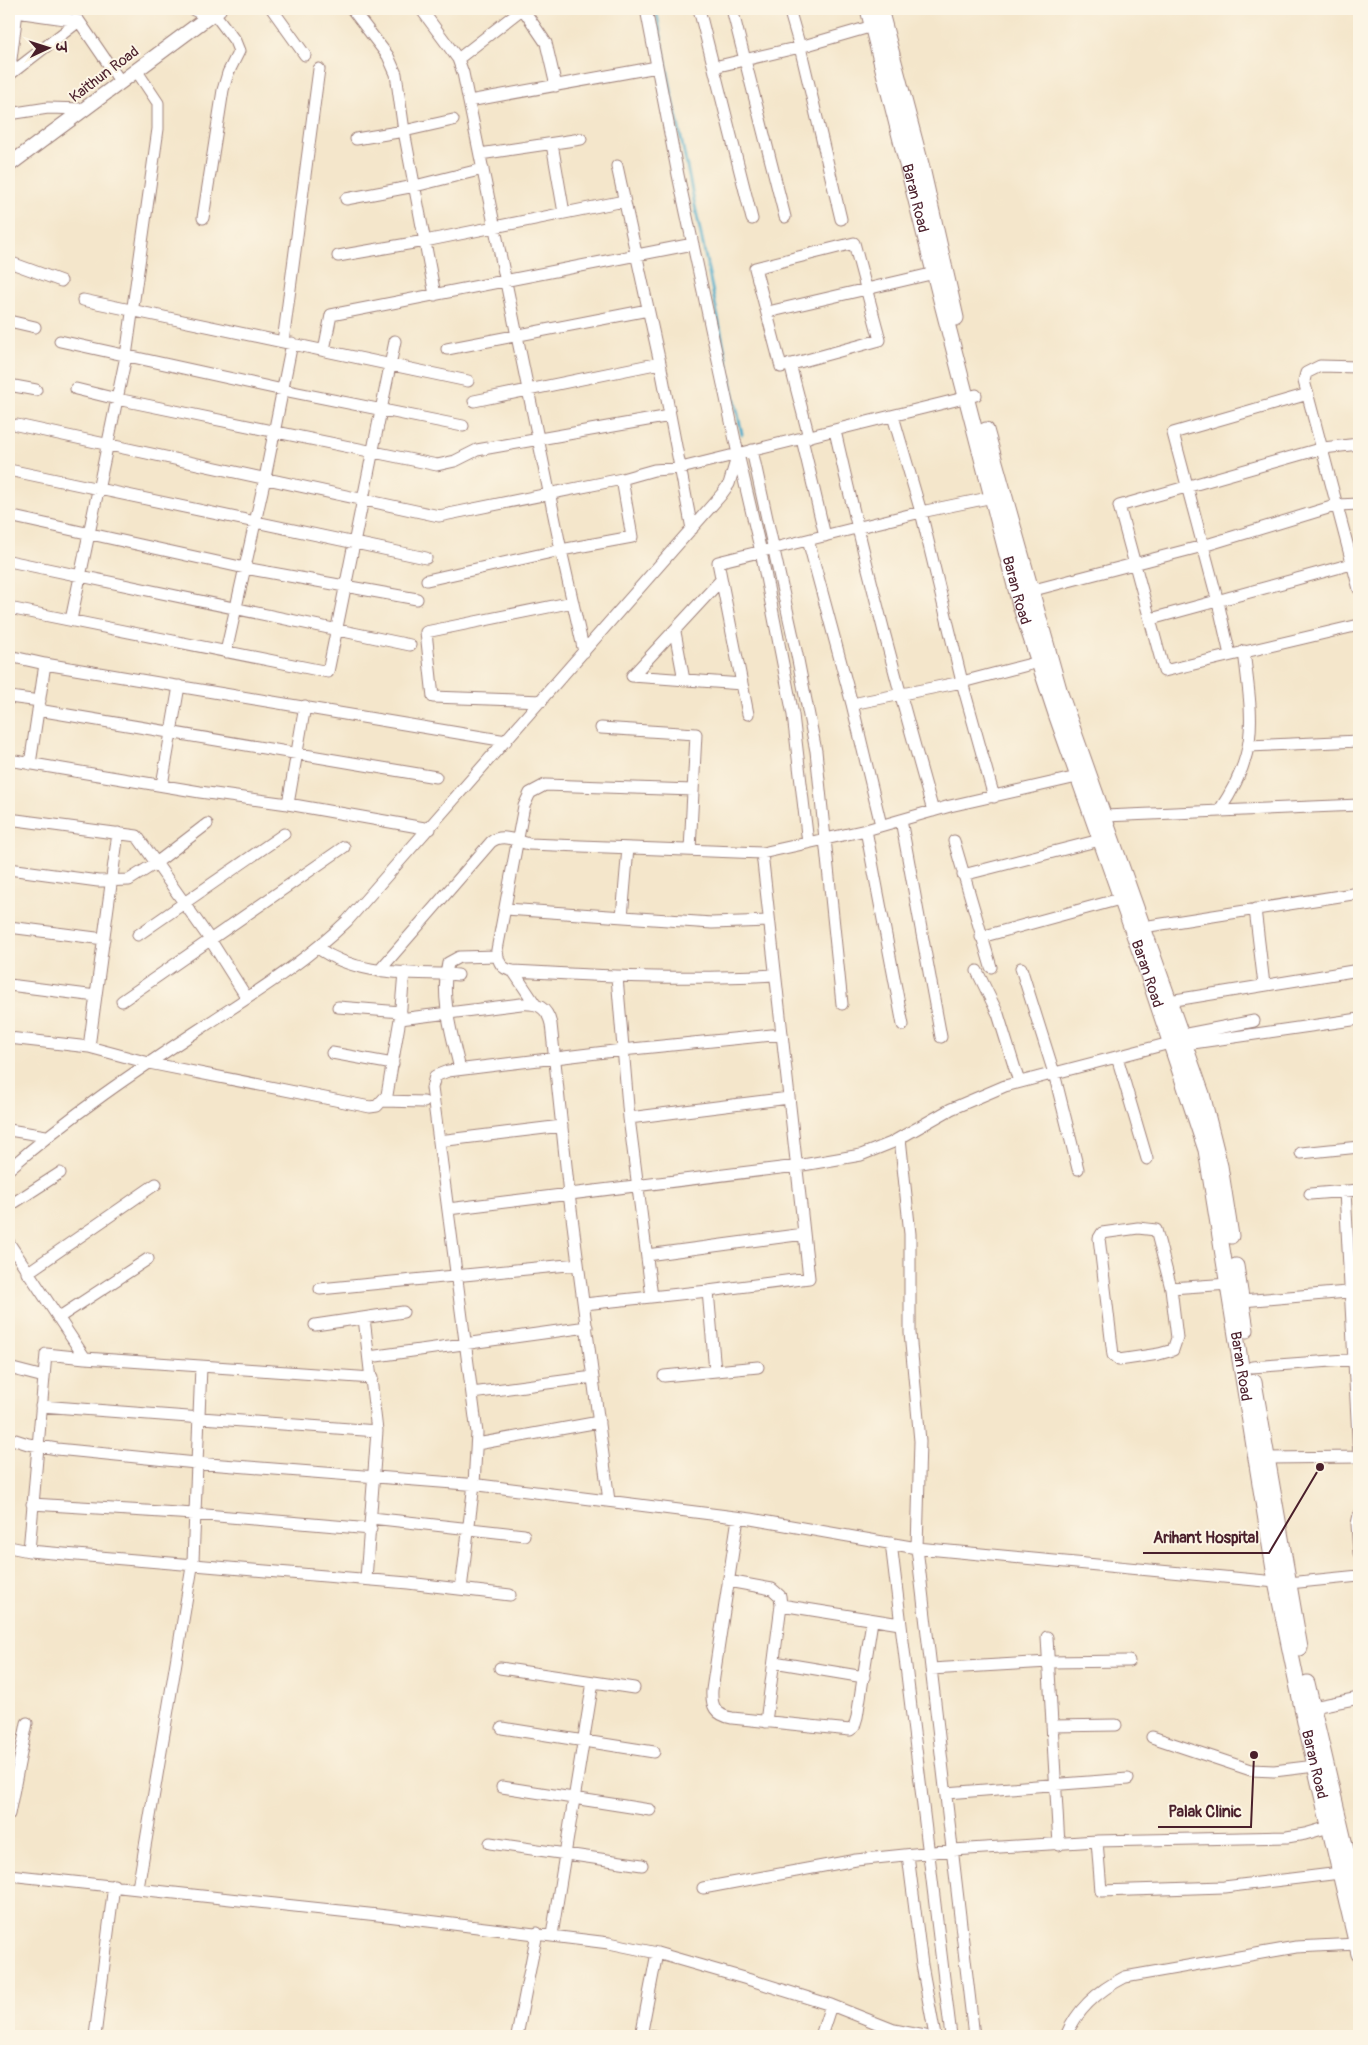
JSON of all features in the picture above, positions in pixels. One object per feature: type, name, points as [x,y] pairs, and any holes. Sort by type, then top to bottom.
[{"type":"main road","name":"Baran Road","points":[[868,9],[935,273],[1060,693],[1143,927],[1168,1001],[1179,1041],[1206,1150],[1315,1766],[1358,1949]]},
{"type":"main road","name":"Baran Road","points":[[880,9],[922,168],[993,497],[1020,605],[1120,899],[1202,1094],[1220,1166],[1268,1458],[1283,1582],[1357,1882],[1359,1906]]},
{"type":"street","points":[[192,9],[214,13],[235,41],[239,52],[228,73],[223,90],[203,218]]},
{"type":"street","points":[[272,9],[305,55]]},
{"type":"street","points":[[352,9],[391,62],[396,74],[404,131],[435,295]]},
{"type":"street","points":[[458,59],[522,9],[546,42],[556,86]]},
{"type":"street","points":[[646,9],[693,244],[761,552],[793,715],[808,843]]},
{"type":"street","points":[[699,9],[752,218]]},
{"type":"street","points":[[732,9],[785,217]]},
{"type":"street","points":[[789,9],[800,47],[841,219]]},
{"type":"street","points":[[79,21],[9,76],[13,11],[79,21],[120,81]]},
{"type":"street","points":[[426,11],[458,59],[469,101],[549,494],[584,652]]},
{"type":"street","name":"Kaithun Road","points":[[9,165],[214,13]]},
{"type":"street","points":[[714,67],[800,47],[873,26]]},
{"type":"street","points":[[469,101],[657,67]]},
{"type":"street","points":[[226,652],[283,390],[320,69]]},
{"type":"street","points":[[71,620],[126,356],[160,116],[155,97],[136,70]]},
{"type":"street","points":[[9,114],[48,108],[84,109]]},
{"type":"street","points":[[356,139],[453,120]]},
{"type":"street","points":[[480,154],[581,139]]},
{"type":"street","points":[[552,144],[564,213]]},
{"type":"street","points":[[618,166],[660,363],[692,529]]},
{"type":"street","points":[[346,199],[415,186],[483,168]]},
{"type":"street","points":[[338,256],[624,201]]},
{"type":"street","points":[[854,243],[868,290],[880,340],[781,367],[768,312],[754,268],[854,243]]},
{"type":"street","points":[[324,350],[331,315],[693,244]]},
{"type":"street","points":[[9,262],[61,282]]},
{"type":"street","points":[[768,312],[935,273]]},
{"type":"street","points":[[83,300],[468,381]]},
{"type":"street","points":[[447,349],[648,310]]},
{"type":"street","points":[[9,321],[35,327]]},
{"type":"street","points":[[60,341],[283,390],[463,426]]},
{"type":"street","points":[[9,608],[328,672],[395,341]]},
{"type":"street","points":[[474,401],[660,363]]},
{"type":"street","points":[[790,364],[825,536]]},
{"type":"street","points":[[1359,368],[1320,366],[1306,373],[1304,380],[1356,563],[1359,588]]},
{"type":"street","points":[[9,385],[36,390]]},
{"type":"street","points":[[76,389],[432,465],[443,465],[477,450],[670,416]]},
{"type":"street","points":[[1230,655],[1173,432],[1308,394]]},
{"type":"street","points":[[17,425],[107,446],[439,516],[622,479],[654,470],[681,468],[972,397]]},
{"type":"street","points":[[893,416],[921,512],[962,682],[994,797]]},
{"type":"street","points":[[835,431],[857,528],[900,695],[933,811]]},
{"type":"street","points":[[1359,444],[1323,448],[1119,506],[1164,671],[1359,625]]},
{"type":"street","points":[[752,450],[816,751],[842,1004]]},
{"type":"street","points":[[9,1169],[46,1136],[318,948],[347,922],[692,529],[729,484],[738,454]]},
{"type":"street","points":[[9,470],[426,558]]},
{"type":"street","points":[[427,580],[561,550],[632,537],[622,479]]},
{"type":"street","points":[[748,714],[718,562],[921,512],[993,497]]},
{"type":"street","points":[[1030,591],[1203,546],[1338,505],[1359,504]]},
{"type":"street","points":[[9,516],[245,568],[418,599]]},
{"type":"street","points":[[808,540],[882,825]]},
{"type":"street","points":[[9,561],[410,645]]},
{"type":"street","points":[[1151,619],[1356,563]]},
{"type":"street","points":[[721,580],[675,632],[632,676],[742,684]]},
{"type":"street","points":[[542,701],[433,697],[426,632],[573,602]]},
{"type":"street","points":[[675,632],[684,680]]},
{"type":"street","points":[[1219,811],[1236,785],[1249,746],[1252,730],[1244,651]]},
{"type":"street","points":[[9,656],[45,664],[506,741]]},
{"type":"street","points":[[852,704],[962,682],[1039,662]]},
{"type":"street","points":[[30,764],[45,664]]},
{"type":"street","points":[[162,785],[178,686]]},
{"type":"street","points":[[9,696],[39,706],[171,732],[436,776]]},
{"type":"street","points":[[288,804],[304,706]]},
{"type":"street","points":[[600,728],[696,734],[690,850]]},
{"type":"street","points":[[1249,746],[1359,741]]},
{"type":"street","points":[[9,760],[288,804],[430,829]]},
{"type":"street","points":[[378,970],[491,842],[501,837],[529,844],[762,853],[866,830],[933,811],[1077,777]]},
{"type":"street","points":[[693,790],[545,785],[532,790],[524,806],[506,909],[498,956],[502,966],[512,971],[617,977],[707,978],[774,975]]},
{"type":"street","points":[[1105,816],[1359,805]]},
{"type":"street","points":[[9,819],[137,836],[211,941],[247,998]]},
{"type":"street","points":[[900,820],[941,1037]]},
{"type":"street","points":[[9,870],[111,882],[129,880],[156,863],[207,824]]},
{"type":"street","points":[[866,830],[903,1025]]},
{"type":"street","points":[[89,1047],[118,833]]},
{"type":"street","points":[[138,935],[284,834]]},
{"type":"street","points":[[963,875],[1100,840]]},
{"type":"street","points":[[954,841],[991,967]]},
{"type":"street","points":[[122,1002],[344,847]]},
{"type":"street","points":[[622,917],[628,848]]},
{"type":"street","points":[[584,1304],[809,1278],[762,853]]},
{"type":"street","points":[[1143,927],[1359,893]]},
{"type":"street","points":[[981,937],[1120,899]]},
{"type":"street","points":[[506,909],[712,923],[769,921]]},
{"type":"street","points":[[1255,909],[1264,985]]},
{"type":"street","points":[[9,927],[104,939]]},
{"type":"street","points":[[318,948],[341,962],[378,970],[452,975]]},
{"type":"street","points":[[460,1069],[447,1012],[452,975],[448,962],[459,957],[498,956]]},
{"type":"street","points":[[1021,968],[1054,1073],[1078,1169]]},
{"type":"street","points":[[977,970],[998,1014],[1019,1082]]},
{"type":"street","points":[[1168,1001],[1359,970]]},
{"type":"street","points":[[512,971],[535,1004]]},
{"type":"street","points":[[9,1038],[89,1047],[149,1063],[370,1107],[377,1106],[387,1094],[400,1015],[404,972]]},
{"type":"street","points":[[617,977],[629,1118],[639,1184],[652,1297]]},
{"type":"street","points":[[9,985],[96,996]]},
{"type":"street","points":[[338,1007],[400,1015],[535,1004],[544,1008],[549,1016],[578,1264],[609,1501]]},
{"type":"street","points":[[1179,1041],[1359,1019]]},
{"type":"street","points":[[448,1209],[797,1166],[861,1155],[900,1138],[952,1109],[992,1091],[1019,1082],[1254,1021]]},
{"type":"street","points":[[461,1589],[477,1444],[466,1344],[432,1088],[433,1079],[440,1073],[460,1069],[782,1034]]},
{"type":"street","points":[[332,1053],[393,1064]]},
{"type":"street","points":[[1117,1057],[1147,1160]]},
{"type":"street","points":[[629,1118],[789,1098]]},
{"type":"street","points":[[383,1101],[424,1102]]},
{"type":"street","points":[[439,1141],[562,1126]]},
{"type":"street","points":[[9,1130],[46,1136]]},
{"type":"street","points":[[900,1138],[910,1234],[910,1333],[920,1441],[917,1548],[974,2036]]},
{"type":"street","points":[[1301,1153],[1359,1147]]},
{"type":"street","points":[[9,1206],[60,1173]]},
{"type":"street","points":[[28,1273],[156,1184]]},
{"type":"street","points":[[1310,1194],[1359,1190]]},
{"type":"street","points":[[1268,1458],[1359,1457],[1354,1245],[1345,1191]]},
{"type":"street","points":[[1138,1228],[1156,1230],[1171,1288],[1177,1338],[1173,1350],[1119,1360],[1113,1355],[1099,1238],[1102,1234],[1138,1228]]},
{"type":"street","points":[[647,1255],[804,1234]]},
{"type":"street","points":[[9,1243],[85,1358]]},
{"type":"street","points":[[58,1318],[148,1259]]},
{"type":"street","points":[[320,1289],[578,1264]]},
{"type":"street","points":[[1171,1288],[1229,1284]]},
{"type":"street","points":[[708,1291],[715,1371]]},
{"type":"street","points":[[1242,1301],[1354,1292]]},
{"type":"street","points":[[315,1325],[403,1312]]},
{"type":"street","points":[[364,1318],[377,1431],[366,1579]]},
{"type":"street","points":[[369,1357],[586,1327]]},
{"type":"street","points":[[29,1552],[46,1354],[201,1367],[372,1378]]},
{"type":"street","points":[[1252,1367],[1357,1359]]},
{"type":"street","points":[[138,1888],[192,1565],[201,1367]]},
{"type":"street","points":[[664,1376],[758,1367]]},
{"type":"street","points":[[9,1368],[44,1377]]},
{"type":"street","points":[[472,1393],[593,1377]]},
{"type":"street","points":[[41,1406],[377,1431]]},
{"type":"street","points":[[477,1444],[598,1422]]},
{"type":"street","points":[[9,1438],[57,1450],[196,1463],[474,1484],[738,1518],[917,1548],[1283,1582],[1359,1576]]},
{"type":"street","points":[[32,1504],[468,1529],[524,1535]]},
{"type":"street","points":[[1359,1515],[1357,1524],[1359,1553]]},
{"type":"street","points":[[738,1518],[712,1690],[712,1706],[716,1711],[724,1717],[850,1730],[856,1722],[872,1621]]},
{"type":"street","points":[[891,1543],[951,2036]]},
{"type":"street","points":[[9,1546],[29,1552],[366,1579],[510,1595]]},
{"type":"street","points":[[728,1581],[772,1589],[780,1596],[781,1606],[766,1722]]},
{"type":"street","points":[[781,1606],[900,1624]]},
{"type":"street","points":[[1047,1637],[1059,1845]]},
{"type":"street","points":[[931,1669],[1049,1662],[1129,1660]]},
{"type":"street","points":[[774,1662],[864,1677]]},
{"type":"street","points":[[500,1668],[634,1688]]},
{"type":"street","points":[[552,1935],[593,1682]]},
{"type":"street","points":[[1313,1707],[1359,1698]]},
{"type":"street","points":[[9,1814],[27,1724]]},
{"type":"street","points":[[1052,1726],[1116,1725]]},
{"type":"street","points":[[502,1728],[654,1752]]},
{"type":"street","points":[[1152,1737],[1248,1769],[1274,1772],[1315,1766]]},
{"type":"street","points":[[946,1792],[1128,1779]]},
{"type":"street","points":[[502,1787],[650,1810]]},
{"type":"street","points":[[703,1888],[856,1860],[953,1850],[1059,1845],[1097,1841],[1287,1837],[1329,1827]]},
{"type":"street","points":[[1097,1841],[1101,1891],[1224,1887],[1340,1873]]},
{"type":"street","points":[[490,1843],[642,1865]]},
{"type":"street","points":[[908,1855],[922,1965],[935,2036]]},
{"type":"street","points":[[9,1874],[537,1933],[609,1943],[657,1953],[831,2005],[894,2030],[925,2036]]},
{"type":"street","points":[[95,2036],[114,1886]]},
{"type":"street","points":[[517,2036],[537,1933]]},
{"type":"street","points":[[1066,2036],[1076,2014],[1106,1988],[1126,1977],[1296,1947],[1358,1949]]},
{"type":"street","points":[[654,2036],[641,2034],[657,1953]]},
{"type":"street","points":[[821,2036],[831,2005]]},
{"type":"waterway","points":[[656,9],[742,434]]},
{"type":"place","name":"Arihant Hospital","points":[[1320,1467]]},
{"type":"place","name":"Palak Clinic","points":[[1254,1755]]}]
